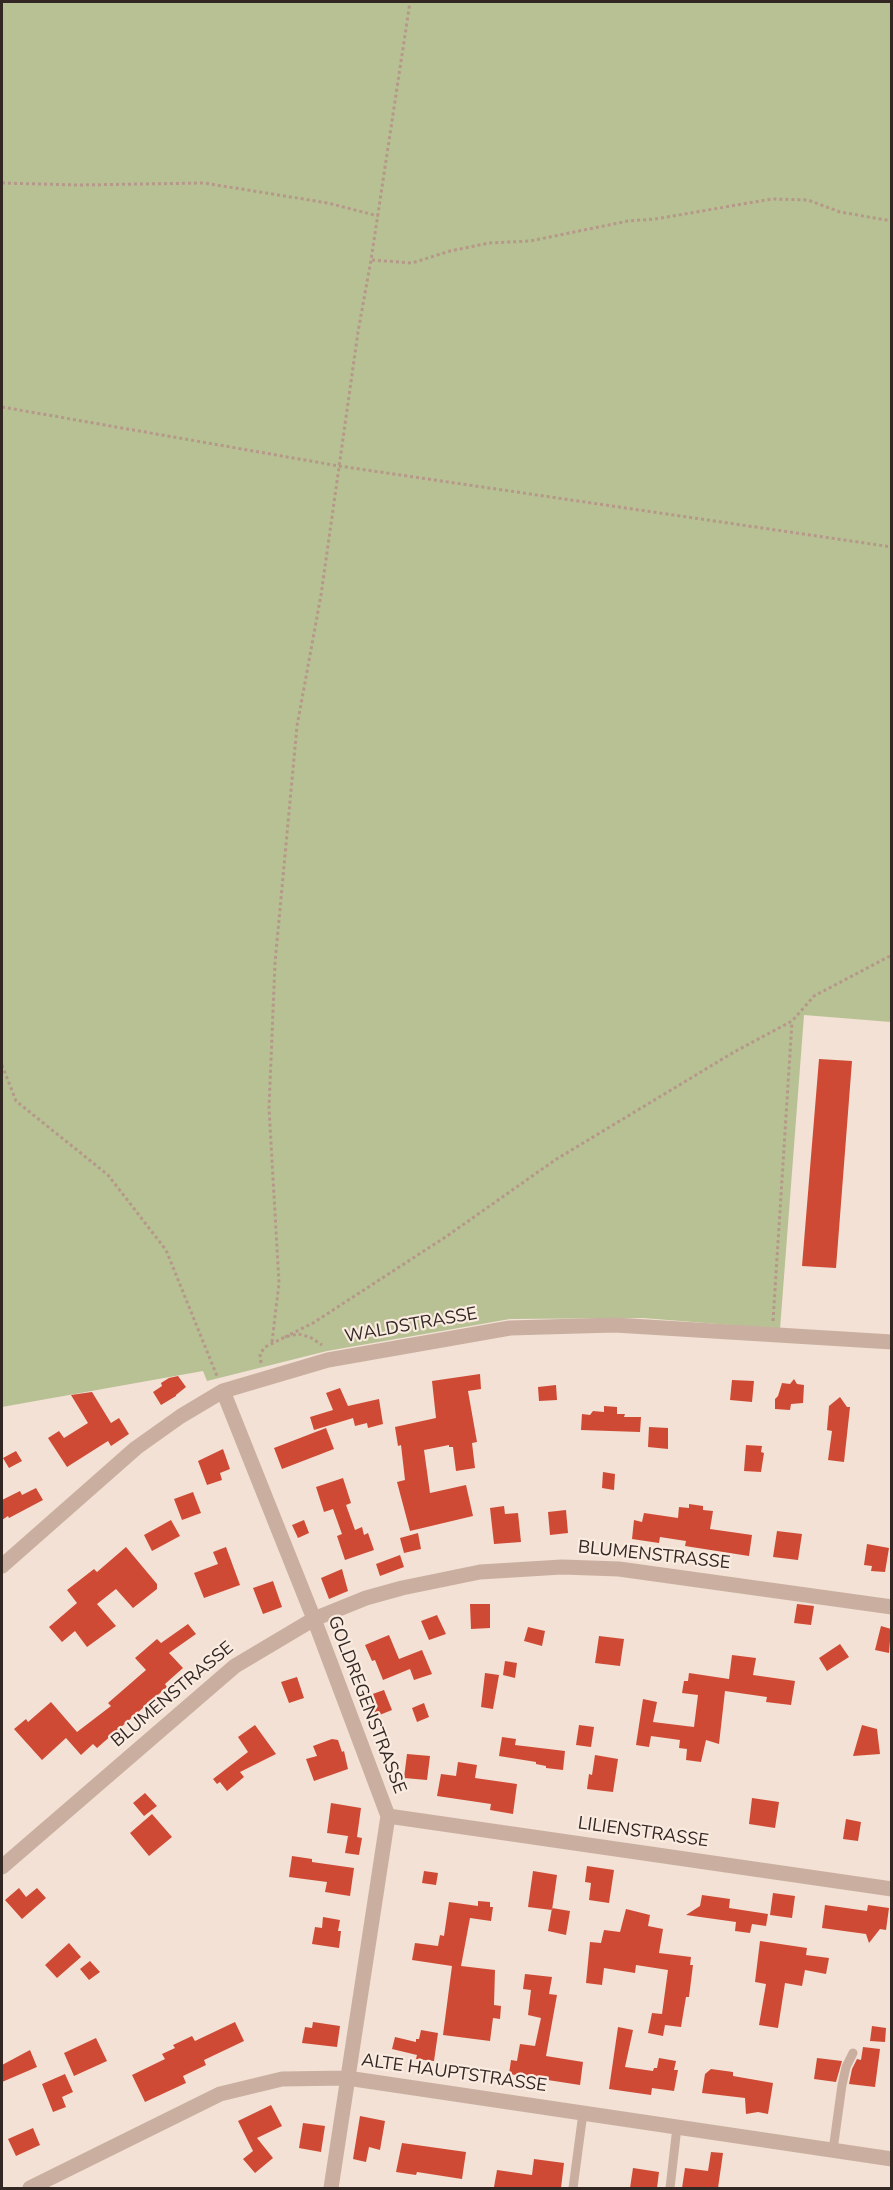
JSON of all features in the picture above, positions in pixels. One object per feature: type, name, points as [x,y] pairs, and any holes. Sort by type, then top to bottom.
[{"type":"street","name":"WALDSTRASSE","points":[[2,1566],[136,1448],[181,1416],[223,1391],[327,1360],[510,1328],[615,1325],[891,1341]]},
{"type":"street","name":"GOLDREGENSTRASSE","points":[[223,1391],[314,1619],[388,1816],[331,2188]]},
{"type":"street","name":"BLUMENSTRASSE","points":[[2,1867],[235,1666],[314,1619],[366,1598],[480,1572],[562,1567],[619,1569],[891,1607]]},
{"type":"street","name":"LILIENSTRASSE","points":[[388,1816],[891,1889]]},
{"type":"street","name":"ALTE HAUPTSTRASSE","points":[[30,2188],[220,2094],[282,2079],[347,2078],[891,2159]]},
{"type":"lane","points":[[834,2150],[842,2085],[846,2067],[853,2053]]},
{"type":"lane","points":[[573,2188],[583,2113]]},
{"type":"lane","points":[[670,2188],[678,2127]]},
{"type":"path","points":[[272,1342],[279,1283],[269,1108],[276,963],[297,726],[321,595],[358,332],[410,2]]},
{"type":"path","points":[[2,183],[78,185],[204,183],[328,203],[378,216]]},
{"type":"path","points":[[371,260],[412,263],[450,251],[489,243],[530,241],[628,221],[655,219],[772,199],[808,200],[840,212],[891,221]]},
{"type":"path","points":[[2,407],[339,466],[891,547]]},
{"type":"path","points":[[267,1377],[261,1366],[260,1354],[272,1342],[313,1323],[447,1236],[555,1160],[734,1052],[792,1021],[814,996],[891,955]]},
{"type":"path","points":[[772,1335],[792,1021]]},
{"type":"path","points":[[2,1065],[16,1101],[108,1174],[166,1250],[223,1391]]},
{"type":"path","points":[[285,1337],[298,1334],[310,1337],[327,1351],[327,1360]]},
{"type":"green space","points":[[2,2],[891,2],[891,1022],[804,1015],[780,1329],[643,1318],[510,1319],[327,1351],[207,1381],[203,1371],[2,1407]]},
{"type":"building","points":[[819,1059],[852,1061],[836,1268],[802,1266]]},
{"type":"building","points":[[480,1374],[481,1389],[468,1391],[477,1442],[472,1443],[475,1468],[456,1471],[453,1447],[449,1445],[424,1450],[430,1493],[466,1485],[473,1516],[410,1531],[397,1482],[405,1480],[401,1445],[398,1446],[395,1427],[436,1418],[432,1381]]},
{"type":"building","points":[[178,1376],[186,1387],[161,1405],[153,1392],[162,1386],[161,1383]]},
{"type":"building","points":[[794,1379],[797,1384],[804,1385],[803,1403],[791,1404],[790,1410],[775,1409],[775,1399],[782,1383],[790,1384]]},
{"type":"building","points":[[732,1380],[754,1381],[752,1402],[730,1400]]},
{"type":"building","points":[[556,1385],[557,1400],[539,1401],[538,1387]]},
{"type":"building","points":[[340,1388],[348,1406],[379,1399],[383,1424],[368,1428],[367,1423],[355,1426],[353,1418],[314,1430],[310,1417],[333,1410],[326,1393]]},
{"type":"building","points":[[92,1392],[111,1423],[119,1418],[129,1434],[111,1446],[108,1441],[67,1467],[48,1438],[59,1431],[64,1438],[88,1423],[71,1395]]},
{"type":"building","points":[[840,1397],[847,1407],[850,1407],[844,1462],[828,1460],[832,1431],[827,1430],[829,1406]]},
{"type":"building","points":[[604,1406],[617,1407],[617,1414],[625,1414],[624,1417],[641,1417],[640,1432],[581,1430],[582,1414],[590,1415],[593,1411],[604,1412]]},
{"type":"building","points":[[649,1427],[668,1428],[668,1449],[648,1447]]},
{"type":"building","points":[[326,1428],[334,1449],[282,1469],[274,1448]]},
{"type":"building","points":[[746,1445],[762,1446],[761,1452],[764,1453],[761,1472],[744,1471]]},
{"type":"building","points":[[223,1449],[230,1469],[220,1473],[222,1480],[207,1485],[198,1461]]},
{"type":"building","points":[[16,1451],[22,1461],[9,1468],[3,1458]]},
{"type":"building","points":[[603,1472],[615,1474],[614,1490],[602,1488]]},
{"type":"building","points":[[343,1478],[351,1503],[346,1505],[355,1530],[362,1527],[364,1535],[368,1533],[374,1550],[345,1560],[337,1536],[342,1534],[333,1509],[324,1512],[316,1487]]},
{"type":"building","points":[[36,1488],[43,1500],[2,1520],[2,1500],[20,1491],[22,1495]]},
{"type":"building","points":[[193,1492],[201,1513],[182,1520],[174,1499]]},
{"type":"building","points":[[689,1504],[703,1506],[703,1510],[713,1511],[710,1529],[752,1535],[749,1556],[685,1546],[686,1541],[660,1537],[659,1543],[632,1539],[634,1520],[642,1522],[644,1513],[678,1518],[679,1507],[689,1508]]},
{"type":"building","points":[[504,1506],[505,1514],[518,1513],[521,1542],[494,1544],[490,1508]]},
{"type":"building","points":[[566,1510],[568,1533],[550,1535],[548,1512]]},
{"type":"building","points":[[171,1520],[180,1536],[152,1551],[144,1535]]},
{"type":"building","points":[[304,1520],[309,1533],[298,1538],[292,1525]]},
{"type":"building","points":[[777,1531],[802,1534],[798,1560],[773,1557]]},
{"type":"building","points":[[418,1533],[421,1549],[404,1553],[400,1538]]},
{"type":"building","points":[[867,1544],[889,1548],[885,1572],[871,1571],[872,1566],[864,1565]]},
{"type":"building","points":[[126,1547],[157,1584],[157,1589],[133,1608],[116,1589],[97,1604],[116,1626],[87,1647],[75,1631],[62,1642],[49,1627],[77,1603],[67,1590],[94,1569],[97,1572]]},
{"type":"building","points":[[226,1547],[240,1585],[204,1598],[194,1573],[218,1564],[213,1552]]},
{"type":"building","points":[[400,1555],[404,1567],[380,1576],[376,1564]]},
{"type":"building","points":[[342,1569],[348,1591],[329,1599],[321,1578]]},
{"type":"building","points":[[273,1581],[282,1607],[263,1614],[253,1588]]},
{"type":"building","points":[[470,1604],[490,1604],[490,1628],[471,1629]]},
{"type":"building","points":[[797,1604],[814,1606],[811,1625],[794,1623]]},
{"type":"building","points":[[437,1615],[446,1634],[429,1640],[421,1621]]},
{"type":"building","points":[[188,1624],[196,1634],[169,1653],[183,1668],[165,1684],[167,1687],[97,1748],[93,1744],[81,1755],[66,1738],[42,1760],[14,1729],[26,1719],[28,1722],[51,1702],[77,1732],[111,1706],[108,1703],[146,1670],[135,1658],[157,1639],[161,1643]]},
{"type":"building","points":[[881,1626],[891,1629],[889,1653],[875,1650]]},
{"type":"building","points":[[528,1627],[545,1631],[542,1646],[524,1641]]},
{"type":"building","points":[[389,1635],[399,1659],[422,1650],[432,1674],[414,1680],[410,1669],[383,1680],[375,1660],[372,1661],[365,1645]]},
{"type":"building","points":[[599,1636],[624,1639],[620,1666],[595,1663]]},
{"type":"building","points":[[840,1644],[849,1657],[827,1671],[819,1658]]},
{"type":"building","points":[[732,1655],[756,1658],[753,1675],[795,1681],[791,1705],[766,1702],[767,1697],[725,1691],[719,1744],[706,1740],[701,1762],[686,1760],[687,1749],[679,1748],[680,1740],[651,1736],[649,1747],[636,1745],[643,1699],[657,1702],[653,1722],[694,1727],[698,1695],[682,1693],[684,1681],[688,1681],[689,1673],[729,1679]]},
{"type":"building","points":[[505,1661],[517,1663],[515,1678],[503,1675]]},
{"type":"building","points":[[485,1673],[499,1675],[493,1709],[481,1707]]},
{"type":"building","points":[[297,1677],[304,1698],[289,1703],[281,1682]]},
{"type":"building","points":[[384,1690],[392,1710],[372,1718],[364,1697]]},
{"type":"building","points":[[424,1703],[429,1717],[417,1722],[412,1708]]},
{"type":"building","points":[[255,1725],[276,1754],[240,1772],[244,1777],[227,1791],[220,1782],[217,1784],[213,1779],[248,1752],[238,1737]]},
{"type":"building","points":[[579,1725],[594,1727],[591,1747],[576,1745]]},
{"type":"building","points":[[862,1725],[877,1729],[880,1754],[853,1756]]},
{"type":"building","points":[[502,1737],[516,1739],[515,1745],[565,1751],[563,1770],[546,1768],[536,1762],[499,1756]]},
{"type":"building","points":[[332,1739],[338,1740],[342,1752],[344,1751],[348,1769],[314,1781],[306,1759],[317,1756],[313,1746]]},
{"type":"building","points":[[407,1754],[430,1756],[427,1780],[404,1778]]},
{"type":"building","points":[[595,1755],[618,1759],[613,1792],[587,1789]]},
{"type":"building","points":[[458,1762],[477,1765],[475,1778],[517,1784],[513,1814],[490,1810],[491,1804],[437,1796],[441,1774],[456,1776]]},
{"type":"building","points":[[145,1793],[157,1806],[144,1816],[133,1803]]},
{"type":"building","points":[[752,1798],[779,1802],[775,1828],[749,1824]]},
{"type":"building","points":[[331,1803],[361,1808],[357,1837],[362,1838],[359,1855],[345,1853],[348,1836],[327,1833]]},
{"type":"building","points":[[152,1814],[172,1837],[149,1856],[130,1833]]},
{"type":"building","points":[[846,1819],[861,1822],[858,1841],[843,1839]]},
{"type":"building","points":[[292,1856],[312,1859],[312,1862],[354,1868],[350,1896],[325,1892],[327,1882],[289,1877]]},
{"type":"building","points":[[587,1866],[614,1870],[609,1903],[589,1900],[591,1883],[585,1882]]},
{"type":"building","points":[[424,1871],[438,1873],[436,1885],[422,1883]]},
{"type":"building","points":[[533,1871],[557,1875],[552,1910],[528,1907]]},
{"type":"building","points":[[19,1888],[26,1897],[37,1888],[46,1898],[22,1919],[5,1900]]},
{"type":"building","points":[[773,1893],[795,1896],[792,1918],[770,1915]]},
{"type":"building","points":[[702,1895],[730,1899],[729,1908],[768,1914],[766,1926],[752,1924],[750,1933],[735,1931],[736,1922],[686,1915],[700,1906]]},
{"type":"building","points":[[478,1901],[490,1902],[490,1907],[493,1907],[491,1921],[470,1918],[461,1966],[495,1970],[494,2005],[501,2006],[500,2019],[493,2018],[490,2041],[443,2035],[452,1966],[412,1960],[415,1943],[438,1946],[440,1935],[444,1936],[449,1902],[478,1906]]},
{"type":"building","points":[[825,1905],[867,1911],[868,1905],[889,1908],[886,1930],[880,1929],[869,1943],[866,1934],[822,1928]]},
{"type":"building","points":[[552,1908],[570,1911],[566,1935],[548,1931]]},
{"type":"building","points":[[626,1909],[650,1915],[648,1926],[663,1929],[659,1953],[691,1957],[690,1965],[693,1965],[689,1997],[686,1997],[681,2027],[665,2025],[663,2036],[648,2033],[652,2013],[662,2014],[668,1970],[636,1965],[635,1973],[604,1968],[602,1985],[586,1983],[590,1942],[601,1943],[604,1930],[620,1932]]},
{"type":"building","points":[[323,1917],[340,1920],[339,1948],[312,1944],[315,1927],[322,1928]]},
{"type":"building","points":[[760,1941],[807,1948],[806,1955],[829,1958],[826,1974],[805,1970],[802,1986],[785,1983],[778,2028],[759,2025],[766,1984],[755,1982]]},
{"type":"building","points":[[69,1943],[81,1957],[57,1978],[45,1965]]},
{"type":"building","points":[[90,1961],[100,1972],[89,1980],[80,1969]]},
{"type":"building","points":[[525,1974],[552,1977],[549,1994],[557,1995],[546,2056],[583,2062],[580,2085],[509,2074],[511,2060],[517,2061],[520,2044],[535,2046],[541,2018],[528,2015],[531,1990],[523,1989]]},
{"type":"building","points":[[235,2022],[244,2041],[204,2060],[206,2065],[183,2076],[186,2083],[145,2102],[132,2075],[165,2059],[162,2054],[175,2048],[173,2045],[192,2036],[195,2041]]},
{"type":"building","points":[[313,2022],[340,2026],[337,2047],[302,2043],[305,2027],[312,2028]]},
{"type":"building","points":[[872,2026],[886,2028],[885,2042],[870,2041]]},
{"type":"building","points":[[618,2027],[633,2030],[625,2067],[653,2071],[657,2068],[659,2058],[676,2061],[674,2070],[678,2070],[674,2091],[652,2088],[651,2095],[609,2089]]},
{"type":"building","points":[[421,2030],[438,2033],[434,2061],[416,2059],[417,2055],[392,2049],[395,2037],[416,2042]]},
{"type":"building","points":[[96,2038],[107,2061],[74,2076],[64,2053]]},
{"type":"building","points":[[863,2047],[880,2049],[875,2087],[849,2084],[857,2059],[861,2060]]},
{"type":"building","points":[[30,2050],[37,2067],[2,2082],[2,2065]]},
{"type":"building","points":[[817,2058],[842,2061],[836,2082],[814,2079]]},
{"type":"building","points":[[711,2069],[733,2072],[733,2076],[773,2083],[768,2114],[758,2112],[746,2114],[745,2098],[702,2093],[705,2074]]},
{"type":"building","points":[[65,2074],[73,2092],[62,2097],[66,2107],[53,2112],[42,2084]]},
{"type":"building","points":[[271,2105],[282,2126],[257,2138],[273,2158],[255,2173],[243,2159],[253,2151],[238,2121]]},
{"type":"building","points":[[360,2116],[385,2121],[380,2150],[369,2147],[366,2162],[353,2159]]},
{"type":"building","points":[[303,2123],[325,2126],[321,2152],[299,2148]]},
{"type":"building","points":[[33,2128],[40,2145],[16,2156],[8,2139]]},
{"type":"building","points":[[402,2143],[466,2152],[462,2179],[417,2172],[416,2175],[396,2172]]},
{"type":"building","points":[[711,2152],[723,2153],[718,2188],[682,2188],[685,2168],[708,2171]]},
{"type":"building","points":[[534,2159],[564,2163],[561,2188],[494,2187],[497,2170],[532,2175]]},
{"type":"building","points":[[633,2168],[659,2172],[657,2188],[630,2188]]}]
